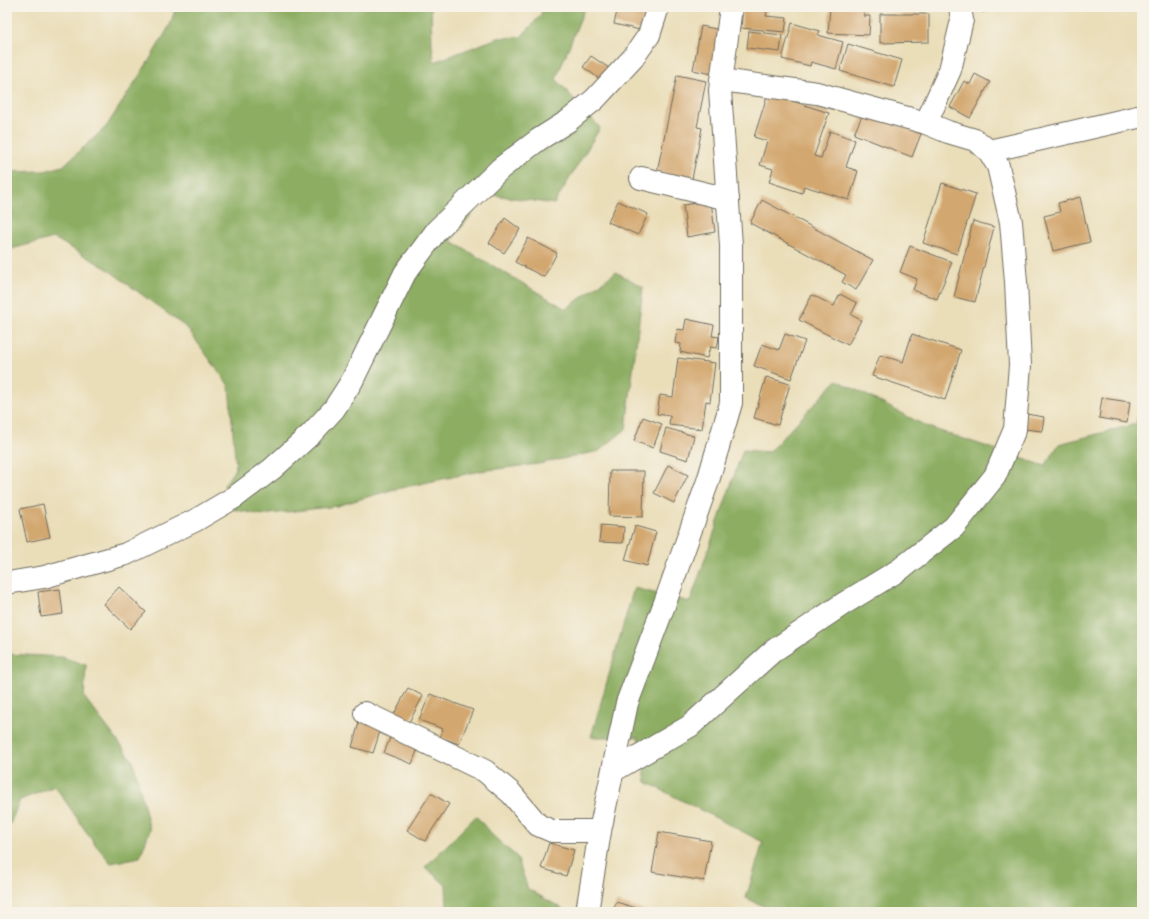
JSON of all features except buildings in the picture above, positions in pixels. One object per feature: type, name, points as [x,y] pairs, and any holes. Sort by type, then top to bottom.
[{"type":"street","points":[[7,583],[44,577],[126,554],[202,516],[235,496],[272,469],[311,434],[334,409],[352,381],[405,273],[437,230],[502,168],[538,140],[568,121],[595,99],[633,58],[649,35],[658,7]]},
{"type":"street","points":[[587,912],[600,831],[627,703],[666,600],[708,481],[732,403],[731,245],[720,90],[731,7]]},
{"type":"street","points":[[926,123],[950,70],[962,20],[960,7]]},
{"type":"street","points":[[613,771],[690,726],[773,650],[843,604],[899,570],[954,527],[995,476],[1015,429],[1020,365],[1016,282],[1011,222],[998,166],[989,150],[975,140],[948,132],[926,123],[817,93],[721,80]]},
{"type":"street","points":[[989,150],[1142,116]]},
{"type":"street","points":[[641,178],[728,198]]},
{"type":"street","points":[[365,713],[485,772],[511,793],[538,825],[552,831],[600,831]]},
{"type":"green space","points":[[176,7],[431,7],[434,62],[498,38],[521,37],[540,16],[544,7],[585,7],[556,79],[600,128],[554,204],[487,194],[451,241],[566,309],[616,272],[643,287],[626,429],[599,451],[538,464],[480,471],[391,490],[337,506],[262,515],[232,509],[224,485],[236,468],[229,386],[187,328],[106,268],[54,238],[7,250],[7,172],[45,171],[63,166],[106,127],[170,25]]},
{"type":"green space","points":[[837,380],[928,427],[1045,466],[1059,444],[1136,424],[1142,390],[1142,912],[776,912],[746,898],[763,842],[646,782],[638,737],[591,737],[634,588],[690,602],[743,450],[769,452]]},
{"type":"green space","points":[[7,654],[62,657],[86,665],[84,697],[133,761],[150,830],[140,857],[111,863],[94,843],[55,786],[20,800],[7,831]]},
{"type":"green space","points":[[476,816],[493,836],[517,857],[528,889],[568,912],[447,912],[446,885],[425,867]]}]
